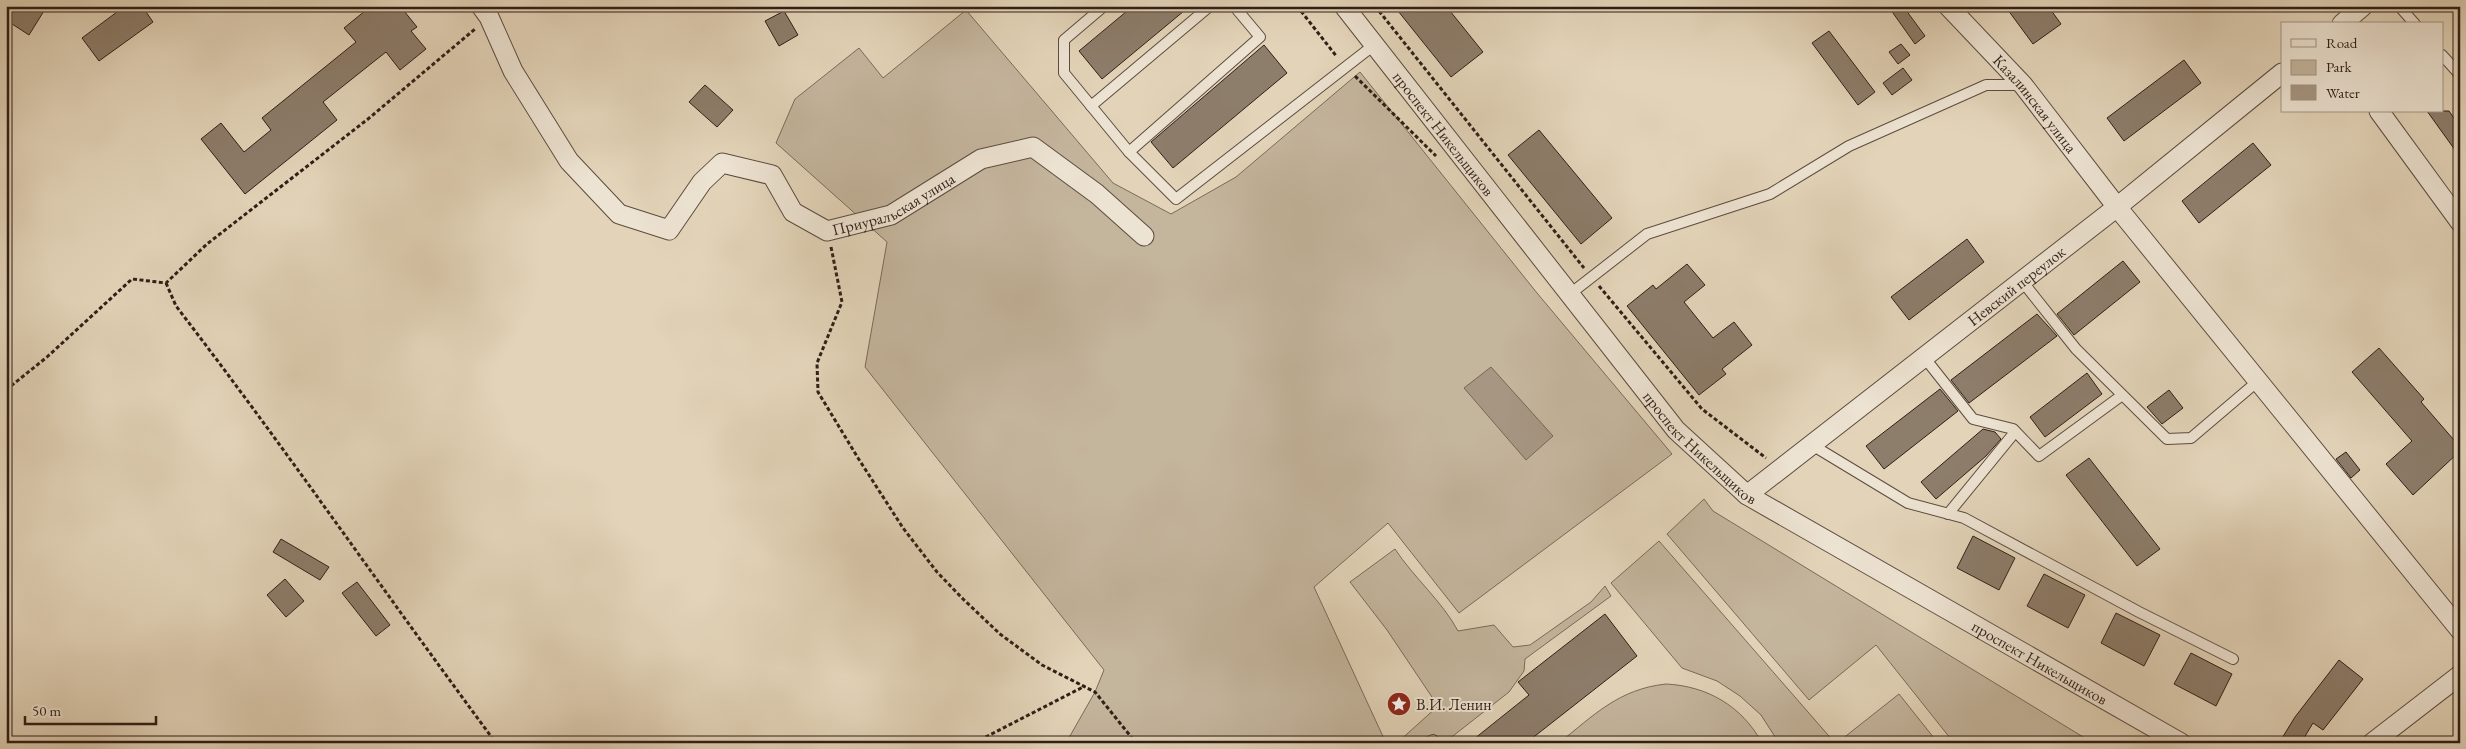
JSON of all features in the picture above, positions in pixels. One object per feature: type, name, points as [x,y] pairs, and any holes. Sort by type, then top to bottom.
[{"type":"street","name":"проспект Никельщиков","points":[[1344,6],[1676,430],[1747,495],[2181,743]]},
{"type":"street","name":"Казалинская улица","points":[[1948,6],[2023,85],[2116,207],[2460,630]]},
{"type":"street","points":[[2344,22],[2363,6]]},
{"type":"street","name":"Приуральская улица","points":[[485,12],[513,71],[569,161],[619,214],[669,230],[702,182],[722,163],[772,175],[794,212],[827,231],[891,215],[981,159],[1033,147],[1096,194],[1144,236]]},
{"type":"street","name":"Невский переулок","points":[[1747,495],[2116,207],[2281,74]]},
{"type":"street","points":[[2380,112],[2460,222]]},
{"type":"street","points":[[2372,743],[2460,675]]},
{"type":"lane","points":[[1104,6],[1064,40],[1064,73],[1129,152],[1176,199],[1374,45]]},
{"type":"lane","points":[[1091,106],[1210,6]]},
{"type":"lane","points":[[1129,152],[1260,37],[1234,6]]},
{"type":"lane","points":[[2399,6],[2413,22]]},
{"type":"lane","points":[[2444,57],[2460,75]]},
{"type":"lane","points":[[1570,294],[1647,234],[1770,194],[1849,146],[1986,85],[2023,85]]},
{"type":"lane","points":[[2022,281],[2076,349],[2167,439],[2191,438],[2258,381]]},
{"type":"lane","points":[[1924,357],[1973,419],[2012,429],[2039,456],[2122,396]]},
{"type":"lane","points":[[1948,514],[2015,432]]},
{"type":"lane","points":[[1812,445],[1908,503],[1964,518],[2139,612],[2233,659]]},
{"type":"path","points":[[1375,6],[1591,277],[1702,409],[1780,470]]},
{"type":"path","points":[[166,283],[207,244],[368,119],[485,12]]},
{"type":"path","points":[[827,231],[842,302],[817,363],[818,392],[903,528],[937,572],[1000,634],[1042,665],[1085,685],[1095,692],[1136,743]]},
{"type":"path","points":[[6,390],[47,357],[132,279],[166,283]]},
{"type":"path","points":[[166,283],[176,306],[323,502],[376,581],[496,743]]},
{"type":"path","points":[[974,743],[1085,685]]},
{"type":"green space","points":[[966,10],[1113,183],[1171,214],[1236,177],[1360,72],[1537,293],[1672,454],[1459,613],[1388,523],[1314,587],[1386,743],[1066,743],[1095,692],[1104,670],[865,367],[887,242],[776,143],[795,99],[859,48],[883,78]]},
{"type":"green space","points":[[1704,499],[1713,511],[2093,743],[1954,743],[1876,645],[1809,700],[1667,534]]},
{"type":"green space","points":[[1659,541],[1835,743],[1779,743],[1761,715],[1740,696],[1717,681],[1682,668],[1611,583]]},
{"type":"green space","points":[[1395,549],[1444,610],[1458,631],[1494,625],[1513,647],[1530,645],[1591,602],[1605,586],[1611,596],[1525,659],[1524,671],[1509,692],[1444,743],[1397,743],[1438,706],[1387,630],[1350,582]]},
{"type":"green space","points":[[1666,684],[1695,689],[1722,700],[1744,718],[1762,743],[1559,743],[1596,713],[1621,697],[1634,691]]},
{"type":"green space","points":[[1899,694],[1938,743],[1837,743]]},
{"type":"water","points":[[1491,367],[1553,436],[1526,460],[1464,388]]},
{"type":"building","points":[[6,6],[47,6],[29,35],[6,20]]},
{"type":"building","points":[[125,6],[142,6],[153,22],[99,61],[82,38]]},
{"type":"building","points":[[371,6],[400,6],[417,27],[411,31],[426,49],[400,70],[386,52],[323,102],[337,120],[245,194],[201,139],[221,123],[244,152],[271,130],[262,118],[356,42],[344,28]]},
{"type":"building","points":[[1133,6],[1190,6],[1102,79],[1079,51]]},
{"type":"building","points":[[1394,6],[1446,6],[1483,52],[1451,77]]},
{"type":"building","points":[[1888,6],[1903,6],[1925,36],[1915,44]]},
{"type":"building","points":[[2005,6],[2048,6],[2061,24],[2033,44]]},
{"type":"building","points":[[784,11],[798,35],[779,46],[765,21]]},
{"type":"building","points":[[1829,31],[1875,92],[1858,105],[1812,43]]},
{"type":"building","points":[[1901,44],[1910,55],[1898,64],[1889,52]]},
{"type":"building","points":[[1264,45],[1287,73],[1173,168],[1151,142]]},
{"type":"building","points":[[2184,60],[2201,83],[2124,141],[2107,118]]},
{"type":"building","points":[[1903,68],[1912,80],[1892,95],[1883,83]]},
{"type":"building","points":[[705,85],[733,110],[717,127],[689,102]]},
{"type":"building","points":[[2449,111],[2460,127],[2460,157],[2428,112]]},
{"type":"building","points":[[1539,130],[1612,218],[1581,244],[1508,155]]},
{"type":"building","points":[[2253,143],[2271,165],[2199,223],[2182,201]]},
{"type":"building","points":[[1967,239],[1984,262],[1909,320],[1891,297]]},
{"type":"building","points":[[2123,261],[2140,282],[2074,335],[2057,314]]},
{"type":"building","points":[[1687,264],[1705,285],[1684,302],[1713,338],[1734,322],[1752,345],[1722,369],[1726,374],[1699,395],[1627,306],[1653,285],[1656,289]]},
{"type":"building","points":[[2037,314],[2057,336],[1969,403],[1951,380]]},
{"type":"building","points":[[2379,348],[2424,399],[2421,402],[2460,447],[2460,451],[2413,495],[2386,464],[2412,441],[2352,372]]},
{"type":"building","points":[[2087,373],[2102,394],[2045,437],[2030,417]]},
{"type":"building","points":[[1940,389],[1958,411],[1884,469],[1866,446]]},
{"type":"building","points":[[2169,390],[2183,408],[2162,424],[2147,407]]},
{"type":"building","points":[[1983,429],[1995,432],[2001,439],[1986,456],[1936,499],[1921,482]]},
{"type":"building","points":[[2346,452],[2360,470],[2351,478],[2336,459]]},
{"type":"building","points":[[2089,458],[2160,549],[2137,566],[2066,475]]},
{"type":"building","points":[[1973,536],[2015,558],[1999,590],[1957,568]]},
{"type":"building","points":[[281,539],[329,567],[320,580],[273,552]]},
{"type":"building","points":[[2044,574],[2085,595],[2068,628],[2027,606]]},
{"type":"building","points":[[285,579],[304,601],[286,617],[267,595]]},
{"type":"building","points":[[357,582],[390,625],[376,636],[342,593]]},
{"type":"building","points":[[2116,613],[2160,635],[2144,666],[2101,643]]},
{"type":"building","points":[[1605,614],[1637,656],[1526,743],[1469,743],[1529,695],[1518,682]]},
{"type":"building","points":[[2191,653],[2232,674],[2216,706],[2174,684]]},
{"type":"building","points":[[2339,660],[2363,679],[2323,730],[2313,723],[2301,743],[2279,743],[2295,717]]},
{"type":"place","name":"В.И. Ленин","points":[[1399,704]]}]
